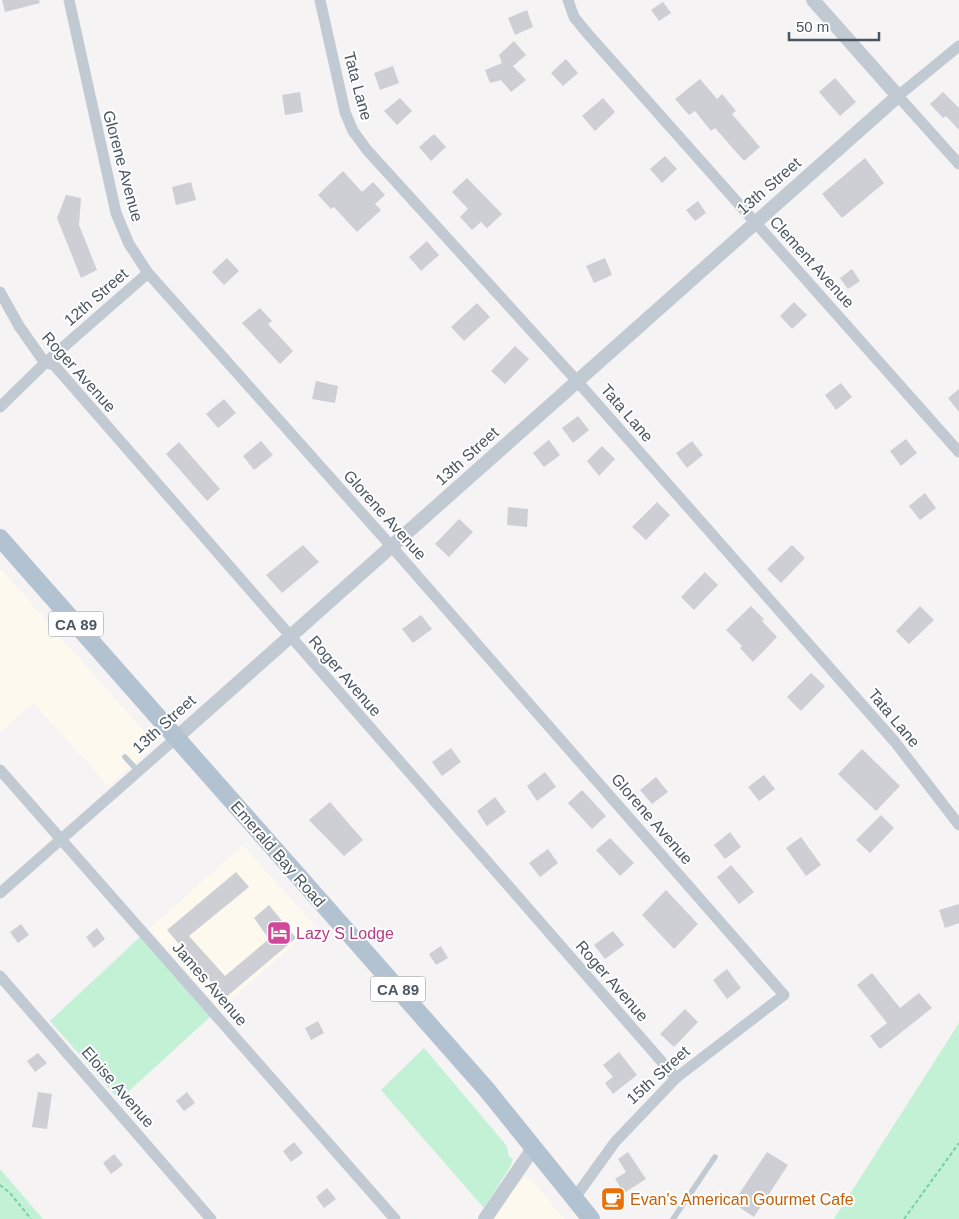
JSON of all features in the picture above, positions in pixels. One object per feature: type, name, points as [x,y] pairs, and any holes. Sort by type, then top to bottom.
[{"type":"main road","name":"Emerald Bay Road","points":[[0,538],[487,1090],[591,1219]]},
{"type":"street","name":"Glorene Avenue","points":[[69,0],[116,213],[129,244],[148,273],[392,547],[784,995]]},
{"type":"street","name":"Tata Lane","points":[[320,0],[345,112],[353,131],[374,157],[577,381],[895,742],[959,824]]},
{"type":"street","name":"Clement Avenue","points":[[568,0],[574,17],[587,33],[959,452]]},
{"type":"street","points":[[813,0],[959,164]]},
{"type":"street","name":"13th Street","points":[[0,893],[176,738],[188,725],[392,547],[755,222],[898,96],[959,46]]},
{"type":"street","name":"12th Street","points":[[0,407],[45,363],[148,273]]},
{"type":"street","name":"Roger Avenue","points":[[0,292],[19,326],[45,363],[54,365],[676,1078]]},
{"type":"street","name":"James Avenue","points":[[0,770],[395,1219]]},
{"type":"street","name":"Eloise Avenue","points":[[0,976],[211,1219]]},
{"type":"street","name":"15th Street","points":[[574,1198],[615,1142],[676,1078],[784,995]]},
{"type":"street","points":[[485,1219],[534,1147]]},
{"type":"lane","points":[[125,757],[138,771]]},
{"type":"lane","points":[[673,1219],[715,1157]]},
{"type":"path","points":[[904,1219],[959,1144]]},
{"type":"path","points":[[0,1185],[10,1193],[31,1219]]},
{"type":"shaded area","points":[[0,568],[148,736],[147,745],[149,750],[109,786],[33,703],[0,732]]},
{"type":"shaded area","points":[[243,845],[315,926],[220,1009],[149,929]]},
{"type":"shaded area","points":[[526,1176],[532,1180],[564,1219],[494,1219],[518,1183]]},
{"type":"green space","points":[[140,937],[210,1017],[119,1100],[50,1021]]},
{"type":"green space","points":[[959,1023],[959,1219],[834,1219]]},
{"type":"green space","points":[[424,1048],[507,1146],[509,1157],[513,1159],[484,1208],[381,1090]]},
{"type":"green space","points":[[0,1169],[43,1219],[0,1219]]},
{"type":"building","points":[[2,0],[39,0],[40,3],[5,12]]},
{"type":"building","points":[[663,2],[671,13],[659,21],[651,10]]},
{"type":"building","points":[[527,10],[533,27],[515,35],[508,18]]},
{"type":"building","points":[[514,41],[526,55],[513,66],[526,80],[511,92],[501,80],[490,83],[485,70],[502,63],[499,55]]},
{"type":"building","points":[[566,59],[578,73],[563,86],[551,73]]},
{"type":"building","points":[[393,66],[399,83],[380,90],[374,73]]},
{"type":"building","points":[[835,78],[856,102],[840,116],[819,92]]},
{"type":"building","points":[[700,79],[717,99],[722,94],[736,111],[732,114],[760,147],[744,161],[715,128],[711,131],[695,111],[689,115],[675,99]]},
{"type":"building","points":[[300,92],[303,112],[285,115],[282,95]]},
{"type":"building","points":[[943,92],[959,108],[959,130],[946,116],[943,118],[930,104]]},
{"type":"building","points":[[400,98],[412,111],[397,125],[384,111]]},
{"type":"building","points":[[603,98],[615,112],[595,131],[582,116]]},
{"type":"building","points":[[434,134],[446,147],[431,161],[419,147]]},
{"type":"building","points":[[665,156],[677,169],[662,183],[650,169]]},
{"type":"building","points":[[865,158],[884,183],[842,218],[822,194]]},
{"type":"building","points":[[343,171],[362,192],[373,182],[385,195],[375,204],[381,210],[357,232],[334,207],[331,209],[318,195]]},
{"type":"building","points":[[467,178],[502,214],[487,228],[481,222],[472,230],[460,217],[468,209],[452,192]]},
{"type":"building","points":[[191,182],[196,200],[176,205],[172,187]]},
{"type":"building","points":[[66,195],[81,198],[79,225],[97,270],[81,278],[57,218]]},
{"type":"building","points":[[698,201],[706,213],[695,221],[686,210]]},
{"type":"building","points":[[427,241],[439,255],[421,271],[409,257]]},
{"type":"building","points":[[227,258],[239,271],[224,285],[212,272]]},
{"type":"building","points":[[605,258],[612,275],[594,283],[586,266]]},
{"type":"building","points":[[852,269],[860,281],[848,289],[840,278]]},
{"type":"building","points":[[794,302],[807,315],[792,329],[780,316]]},
{"type":"building","points":[[477,303],[490,317],[464,341],[451,327]]},
{"type":"building","points":[[260,308],[272,321],[268,324],[293,351],[280,364],[242,323]]},
{"type":"building","points":[[515,346],[529,359],[505,384],[491,371]]},
{"type":"building","points":[[316,381],[338,386],[335,403],[312,399]]},
{"type":"building","points":[[841,383],[852,397],[836,410],[825,395]]},
{"type":"building","points":[[959,389],[959,412],[948,398]]},
{"type":"building","points":[[224,399],[236,413],[218,428],[206,414]]},
{"type":"building","points":[[578,416],[589,430],[573,443],[562,428]]},
{"type":"building","points":[[906,439],[917,453],[901,466],[890,451]]},
{"type":"building","points":[[549,440],[560,455],[544,467],[533,453]]},
{"type":"building","points":[[261,441],[273,455],[254,470],[243,456]]},
{"type":"building","points":[[692,441],[703,455],[687,468],[676,453]]},
{"type":"building","points":[[179,442],[220,489],[207,501],[166,454]]},
{"type":"building","points":[[602,446],[615,459],[599,476],[587,461]]},
{"type":"building","points":[[925,493],[936,508],[920,520],[909,506]]},
{"type":"building","points":[[657,502],[670,515],[646,540],[632,527]]},
{"type":"building","points":[[508,507],[528,509],[527,527],[507,525]]},
{"type":"building","points":[[459,519],[473,532],[449,557],[435,544]]},
{"type":"building","points":[[303,545],[319,562],[282,593],[266,575]]},
{"type":"building","points":[[792,545],[805,558],[781,583],[767,569]]},
{"type":"building","points":[[705,572],[718,585],[694,610],[681,597]]},
{"type":"building","points":[[751,606],[764,619],[762,621],[777,637],[753,662],[740,648],[742,646],[726,630]]},
{"type":"building","points":[[920,606],[934,620],[909,644],[896,631]]},
{"type":"building","points":[[421,615],[432,629],[413,643],[402,629]]},
{"type":"building","points":[[811,673],[825,686],[801,711],[787,697]]},
{"type":"building","points":[[451,748],[461,762],[442,776],[432,762]]},
{"type":"building","points":[[862,749],[900,786],[876,811],[838,774]]},
{"type":"building","points":[[545,772],[556,787],[537,801],[527,786]]},
{"type":"building","points":[[764,775],[775,789],[759,801],[748,787]]},
{"type":"building","points":[[656,777],[668,792],[652,804],[640,790]]},
{"type":"building","points":[[582,790],[606,816],[592,829],[568,803]]},
{"type":"building","points":[[495,797],[506,812],[487,826],[477,811]]},
{"type":"building","points":[[330,802],[363,840],[344,856],[309,820]]},
{"type":"building","points":[[881,815],[894,828],[870,853],[856,840]]},
{"type":"building","points":[[730,832],[741,847],[725,859],[714,845]]},
{"type":"building","points":[[801,837],[821,865],[806,876],[786,848]]},
{"type":"building","points":[[610,838],[634,863],[620,876],[596,850]]},
{"type":"building","points":[[548,849],[558,863],[540,877],[529,863]]},
{"type":"building","points":[[731,865],[754,892],[739,904],[717,877]]},
{"type":"building","name":"Lazy S Lodge","points":[[236,872],[249,887],[189,936],[225,976],[269,939],[254,918],[269,905],[296,938],[225,998],[167,930]]},
{"type":"building","points":[[666,890],[698,924],[674,949],[642,915]]},
{"type":"building","points":[[959,904],[959,923],[945,928],[939,910]]},
{"type":"building","points":[[21,924],[29,935],[18,943],[10,932]]},
{"type":"building","points":[[97,928],[105,939],[94,948],[86,937]]},
{"type":"building","points":[[613,931],[624,945],[605,959],[594,945]]},
{"type":"building","points":[[441,946],[448,958],[436,965],[429,954]]},
{"type":"building","points":[[727,969],[741,988],[727,999],[713,980]]},
{"type":"building","points":[[872,973],[900,1008],[919,993],[932,1008],[880,1049],[870,1036],[887,1023],[857,985]]},
{"type":"building","points":[[685,1009],[698,1022],[674,1047],[660,1034]]},
{"type":"building","points":[[318,1021],[324,1033],[311,1040],[305,1028]]},
{"type":"building","points":[[619,1052],[637,1075],[613,1094],[605,1083],[613,1077],[603,1065]]},
{"type":"building","points":[[38,1053],[47,1063],[35,1072],[27,1061]]},
{"type":"building","points":[[38,1092],[52,1094],[47,1129],[32,1127]]},
{"type":"building","points":[[187,1092],[195,1103],[184,1111],[176,1101]]},
{"type":"building","points":[[294,1142],[303,1153],[291,1162],[283,1151]]},
{"type":"building","points":[[628,1152],[646,1179],[624,1193],[615,1179],[626,1172],[618,1159]]},
{"type":"building","points":[[767,1152],[788,1165],[754,1217],[733,1203]]},
{"type":"building","points":[[114,1154],[123,1165],[111,1174],[103,1163]]},
{"type":"building","points":[[327,1188],[336,1199],[324,1208],[316,1197]]},
{"type":"place","name":"Lazy S Lodge","points":[[279,933]]},
{"type":"place","name":"Evan's American Gourmet Cafe","points":[[613,1199]]}]
